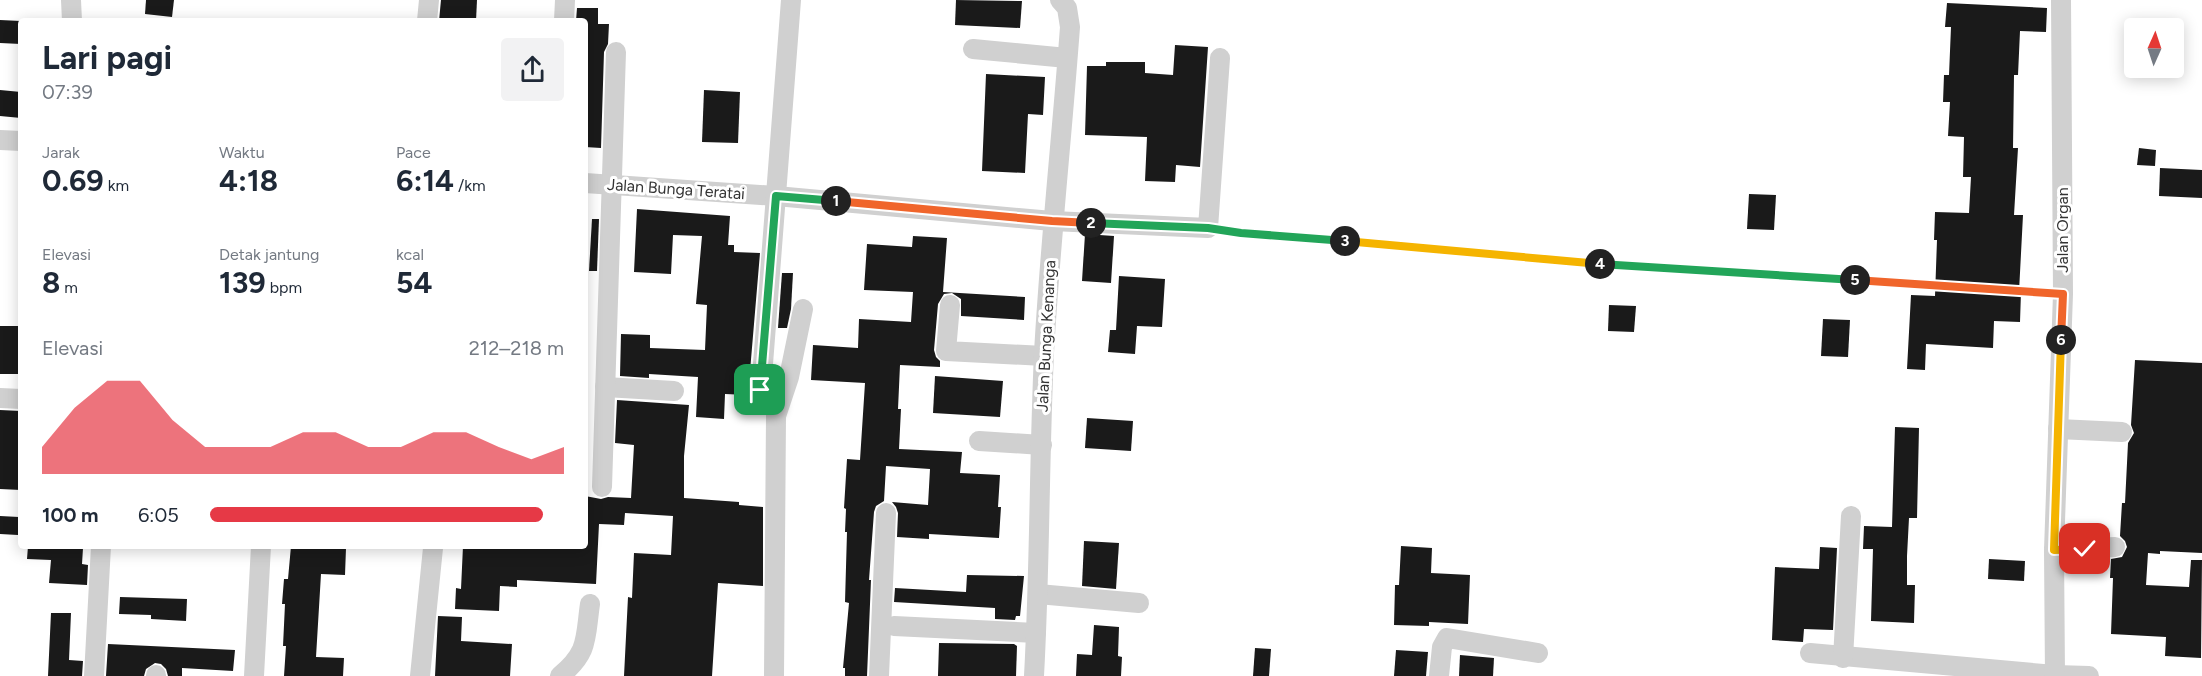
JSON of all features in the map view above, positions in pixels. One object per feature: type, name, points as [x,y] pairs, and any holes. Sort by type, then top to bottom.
[{"type":"street","points":[[71,0],[72,18]]},
{"type":"street","points":[[427,18],[429,0]]},
{"type":"street","points":[[564,18],[565,0]]},
{"type":"street","points":[[760,390],[791,0]]},
{"type":"street","name":"Jalan Bunga Kenanga","points":[[1034,676],[1044,356],[1052,221],[1070,27],[1067,8],[1060,0]]},
{"type":"street","name":"Jalan Organ","points":[[2055,675],[2054,550],[2063,294],[2061,0]]},
{"type":"street","points":[[973,49],[1067,58]]},
{"type":"street","points":[[602,487],[616,52]]},
{"type":"street","points":[[1208,228],[1220,58]]},
{"type":"street","points":[[0,140],[18,141]]},
{"type":"street","name":"Jalan Bunga Teratai","points":[[588,183],[776,196],[1052,221],[1208,228]]},
{"type":"street","points":[[950,305],[946,351],[1044,356]]},
{"type":"street","points":[[774,676],[776,416],[789,377],[802,309]]},
{"type":"street","points":[[605,387],[674,391]]},
{"type":"street","points":[[0,398],[18,399]]},
{"type":"street","points":[[2058,429],[2122,432]]},
{"type":"street","points":[[979,441],[1042,445]]},
{"type":"street","points":[[879,676],[886,513]]},
{"type":"street","points":[[1843,658],[1851,516]]},
{"type":"street","points":[[2054,550],[2115,547]]},
{"type":"street","points":[[94,676],[101,549]]},
{"type":"street","points":[[254,676],[261,549]]},
{"type":"street","points":[[420,676],[433,549]]},
{"type":"street","points":[[1038,594],[1139,603]]},
{"type":"street","points":[[560,676],[573,665],[584,647],[590,604]]},
{"type":"street","points":[[894,626],[1036,633]]},
{"type":"street","points":[[1439,676],[1442,647],[1447,638],[1538,653]]},
{"type":"street","points":[[1810,653],[1843,658],[2089,676]]},
{"type":"path","points":[[1208,228],[1241,233],[1616,265],[2063,294]]},
{"type":"building","points":[[146,0],[174,0],[172,17],[145,14]]},
{"type":"building","points":[[441,0],[477,0],[476,18],[439,18]]},
{"type":"building","points":[[956,0],[1022,1],[1020,28],[955,25]]},
{"type":"building","points":[[1947,3],[2047,8],[2046,32],[2020,31],[2018,75],[2014,75],[2013,148],[2018,148],[2014,215],[2023,215],[2019,292],[2021,292],[2020,322],[1994,321],[1993,348],[1926,344],[1925,370],[1907,369],[1911,295],[1935,296],[1937,240],[1934,240],[1935,212],[1969,213],[1971,177],[1963,177],[1964,137],[1948,136],[1950,102],[1943,102],[1944,75],[1949,75],[1951,27],[1945,27]]},
{"type":"building","points":[[577,8],[598,8],[598,24],[609,24],[608,44],[604,52],[601,148],[588,147],[588,18],[576,18]]},
{"type":"building","points":[[0,20],[18,21],[18,44],[0,43]]},
{"type":"building","points":[[1175,45],[1208,47],[1200,167],[1176,165],[1175,182],[1145,181],[1147,137],[1085,135],[1087,66],[1106,66],[1106,62],[1145,62],[1145,73],[1173,75]]},
{"type":"building","points":[[986,74],[1045,77],[1043,115],[1028,114],[1025,173],[982,171]]},
{"type":"building","points":[[0,90],[18,92],[18,118],[0,116]]},
{"type":"building","points":[[704,90],[740,92],[738,143],[702,142]]},
{"type":"building","points":[[2139,148],[2156,150],[2155,166],[2137,165]]},
{"type":"building","points":[[2160,168],[2202,170],[2202,198],[2159,196]]},
{"type":"building","points":[[1749,194],[1776,195],[1774,230],[1747,229]]},
{"type":"building","points":[[637,209],[730,216],[728,245],[734,245],[734,252],[760,253],[748,395],[725,394],[724,419],[696,417],[698,377],[649,374],[649,378],[620,376],[621,334],[650,335],[650,348],[705,350],[707,305],[696,304],[702,236],[673,235],[671,274],[634,272]]},
{"type":"building","points":[[592,219],[599,219],[597,271],[589,271]]},
{"type":"building","points":[[1085,234],[1114,236],[1111,283],[1082,281]]},
{"type":"building","points":[[913,236],[947,238],[943,292],[1025,297],[1024,320],[961,316],[961,299],[952,293],[944,294],[938,304],[934,350],[940,361],[940,367],[900,365],[899,449],[962,452],[960,473],[1000,475],[999,538],[929,534],[929,539],[897,537],[898,513],[892,502],[928,505],[930,469],[886,466],[884,501],[876,506],[874,512],[869,580],[871,580],[867,676],[845,676],[845,668],[843,668],[849,603],[845,602],[847,532],[845,532],[846,509],[844,508],[847,459],[860,460],[865,383],[811,380],[813,345],[858,348],[859,319],[911,322],[913,292],[864,290],[867,244],[912,247]]},
{"type":"building","points":[[782,273],[793,273],[791,309],[787,328],[778,328]]},
{"type":"building","points":[[1119,276],[1165,279],[1162,327],[1137,326],[1135,354],[1108,352],[1110,330],[1116,330]]},
{"type":"building","points":[[1609,305],[1636,306],[1634,332],[1608,331]]},
{"type":"building","points":[[1823,319],[1850,320],[1848,357],[1821,356]]},
{"type":"building","points":[[0,326],[18,326],[18,374],[0,374]]},
{"type":"building","points":[[2135,360],[2202,363],[2202,553],[2160,551],[2160,554],[2148,553],[2146,585],[2189,587],[2191,560],[2202,560],[2201,658],[2165,656],[2166,637],[2111,634],[2113,578],[2110,578],[2111,559],[2122,557],[2127,547],[2120,536],[2122,503],[2125,503],[2128,443],[2134,433],[2131,425]]},
{"type":"building","points":[[935,376],[1003,381],[1000,417],[933,413]]},
{"type":"building","points":[[617,400],[689,405],[684,456],[684,498],[739,502],[739,505],[763,507],[763,586],[718,583],[712,676],[624,676],[628,597],[632,598],[634,553],[671,555],[673,516],[625,513],[624,525],[599,524],[596,584],[517,580],[517,587],[500,586],[499,611],[455,609],[456,588],[461,589],[463,549],[588,549],[588,497],[601,499],[631,498],[634,445],[615,443]]},
{"type":"building","points":[[0,410],[18,411],[18,490],[0,489]]},
{"type":"building","points":[[1087,418],[1133,421],[1131,451],[1085,448]]},
{"type":"building","points":[[1895,427],[1919,428],[1917,518],[1909,518],[1907,556],[1907,585],[1915,585],[1914,623],[1871,621],[1873,549],[1863,549],[1864,526],[1892,527]]},
{"type":"building","points":[[0,516],[18,517],[18,535],[0,534]]},
{"type":"building","points":[[1084,541],[1119,543],[1116,589],[1082,586]]},
{"type":"building","points":[[1401,546],[1432,548],[1431,573],[1470,575],[1468,624],[1429,622],[1429,626],[1394,625],[1395,585],[1399,585]]},
{"type":"building","points":[[1820,547],[1837,548],[1833,630],[1804,629],[1803,642],[1772,640],[1775,567],[1819,569]]},
{"type":"building","points":[[28,549],[83,549],[82,564],[88,565],[87,585],[49,583],[51,560],[27,559]]},
{"type":"building","points":[[291,549],[346,549],[345,575],[321,574],[316,657],[344,658],[343,676],[284,676],[285,604],[282,604],[284,579],[288,579]]},
{"type":"building","points":[[1989,559],[2025,561],[2024,581],[1988,579]]},
{"type":"building","points":[[967,575],[1024,576],[1020,616],[1016,616],[1015,620],[995,619],[995,608],[894,602],[895,588],[966,592]]},
{"type":"building","points":[[120,597],[187,599],[186,621],[151,619],[151,615],[119,614]]},
{"type":"building","points":[[51,613],[71,613],[69,660],[83,661],[82,676],[48,676]]},
{"type":"building","points":[[438,616],[462,617],[461,641],[512,644],[510,676],[435,676]]},
{"type":"building","points":[[1094,625],[1119,627],[1118,656],[1122,657],[1121,676],[1076,676],[1077,654],[1092,655]]},
{"type":"building","points":[[939,643],[1014,644],[1017,646],[1016,676],[938,676]]},
{"type":"building","points":[[108,644],[235,650],[233,671],[182,668],[182,676],[168,676],[161,664],[155,663],[146,669],[144,676],[106,676]]},
{"type":"building","points":[[1255,648],[1271,649],[1269,676],[1253,676]]},
{"type":"building","points":[[1396,650],[1428,652],[1426,676],[1394,676]]},
{"type":"building","points":[[1460,655],[1494,658],[1493,676],[1459,676]]},
{"type":"route","points":[[760,390],[768,319],[776,196],[1052,221],[1208,228],[1241,233],[1616,265],[2063,294],[2054,550],[2085,549]]}]
